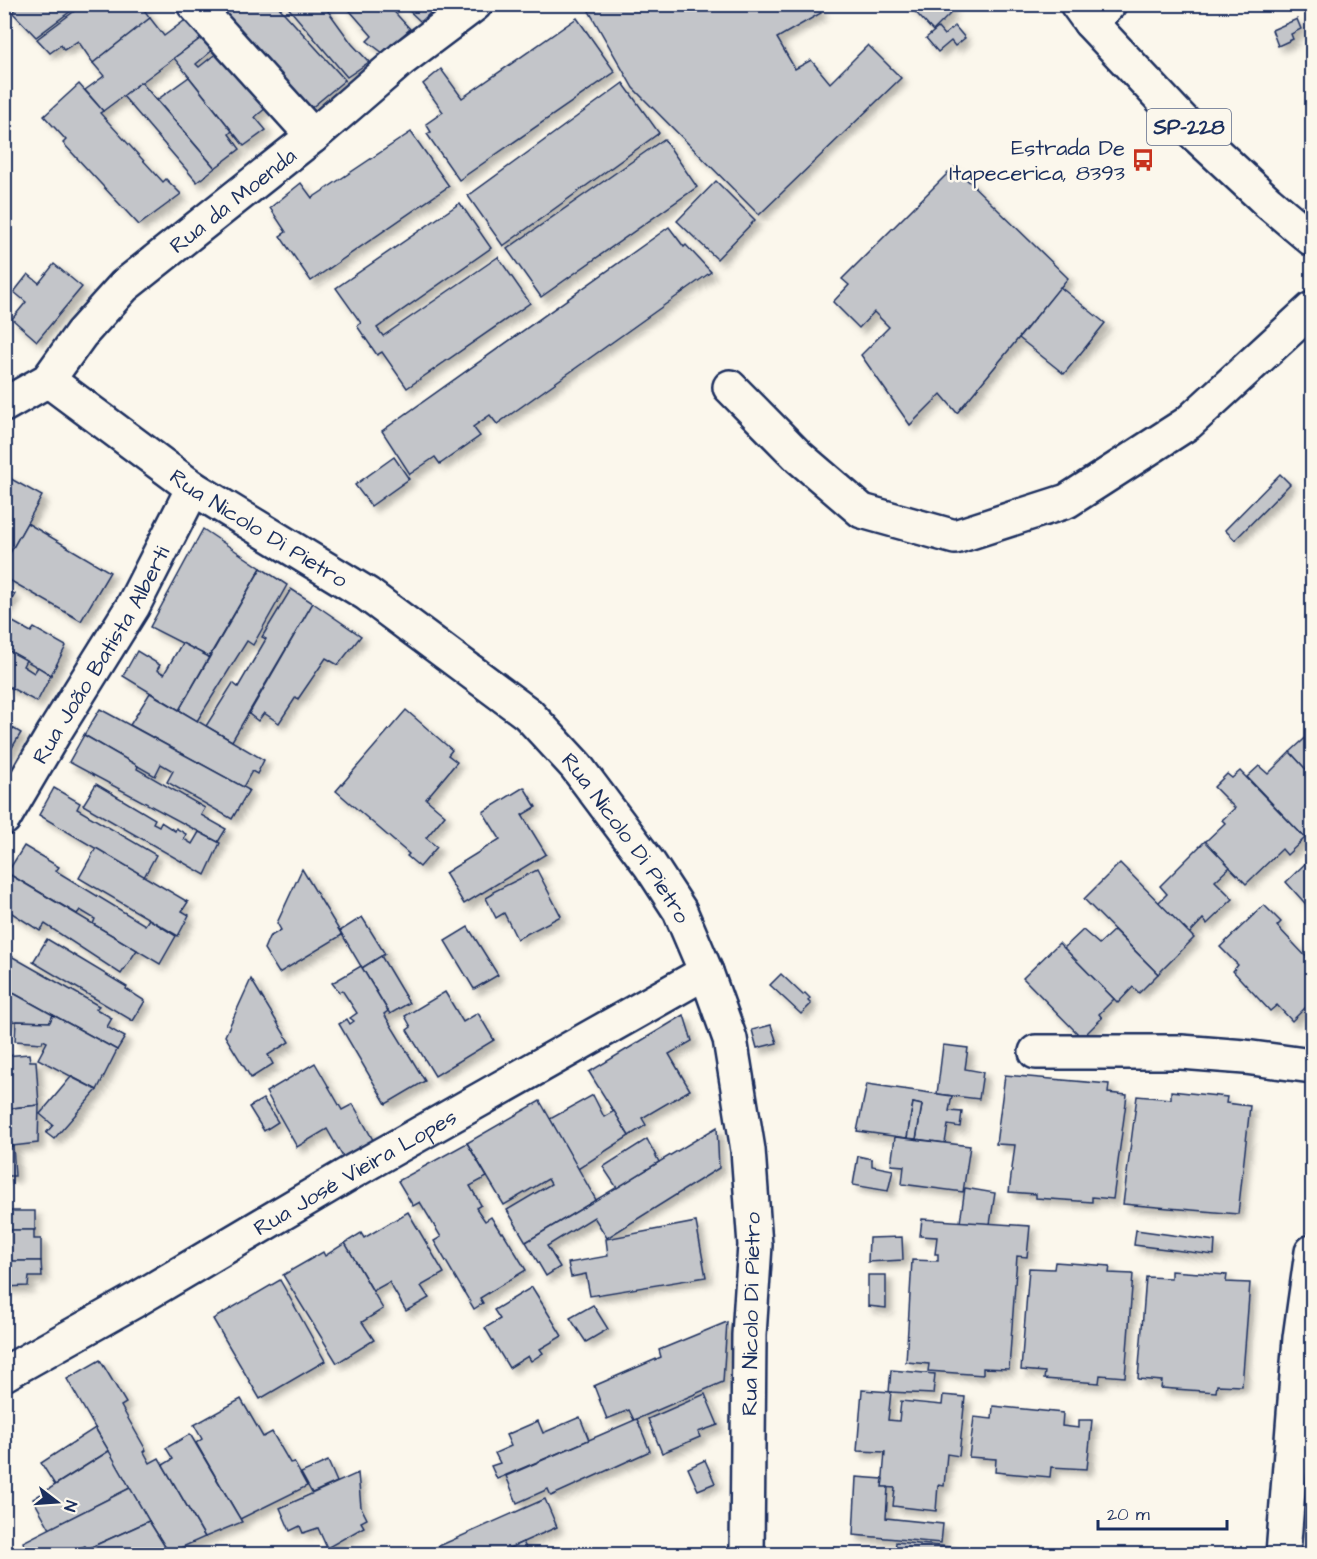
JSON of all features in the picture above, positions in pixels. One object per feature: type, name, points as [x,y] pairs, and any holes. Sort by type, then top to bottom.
[{"type":"street","points":[[194,4],[312,136]]},
{"type":"street","name":"Rua da Moenda","points":[[4,405],[48,380],[81,334],[124,286],[312,136],[402,59],[475,4]]},
{"type":"street","name":"SP-228","points":[[1092,10],[1195,134],[1312,239]]},
{"type":"street","points":[[730,387],[799,457],[862,511],[956,537],[1067,501],[1188,423],[1312,309]]},
{"type":"street","name":"Rua Nicolo Di Pietro","points":[[48,380],[193,488],[367,594],[528,714],[576,766],[650,865],[680,911],[706,972],[730,1039],[748,1150],[755,1245],[750,1335],[747,1554]]},
{"type":"street","name":"Rua João Batista Alberti","points":[[4,818],[133,606],[193,488]]},
{"type":"street","name":"Rua José Vieira Lopes","points":[[4,1374],[134,1301],[351,1172],[706,972]]},
{"type":"street","points":[[1036,1052],[1181,1052],[1245,1057],[1312,1066]]},
{"type":"street","points":[[1283,1554],[1301,1477],[1300,1338],[1312,1252]]},
{"type":"building","points":[[21,4],[80,4],[36,37],[12,12]]},
{"type":"building","points":[[84,4],[140,4],[150,18],[93,63],[78,41],[64,50],[61,45],[50,53],[37,39]]},
{"type":"building","points":[[228,4],[276,4],[345,80],[310,109],[221,11]]},
{"type":"building","points":[[285,4],[323,4],[352,44],[369,62],[347,77]]},
{"type":"building","points":[[344,4],[387,4],[410,29],[383,53],[367,41],[372,36]]},
{"type":"building","points":[[402,4],[436,4],[437,6],[421,22]]},
{"type":"building","points":[[585,4],[821,4],[817,6],[821,13],[777,38],[795,69],[811,60],[830,83],[868,45],[901,78],[759,215],[633,88]]},
{"type":"building","points":[[908,4],[953,4],[947,10],[950,14],[933,31]]},
{"type":"building","points":[[150,18],[164,36],[188,18],[204,36],[103,111],[85,90],[104,76],[93,63]]},
{"type":"building","points":[[577,18],[615,72],[459,180],[427,134],[431,132],[426,124],[443,112],[423,84],[441,69],[462,98]]},
{"type":"building","points":[[1297,19],[1301,29],[1291,34],[1293,39],[1278,46],[1272,30]]},
{"type":"building","points":[[955,26],[965,38],[955,46],[951,41],[938,52],[926,38],[938,28],[944,35]]},
{"type":"building","points":[[204,36],[215,48],[196,64],[199,67],[218,52],[266,108],[255,117],[266,130],[244,146],[174,58]]},
{"type":"building","points":[[189,77],[232,131],[229,134],[240,149],[215,168],[157,100]]},
{"type":"building","points":[[141,82],[215,168],[197,182],[123,96]]},
{"type":"building","points":[[623,83],[659,133],[503,246],[468,196]]},
{"type":"building","points":[[79,84],[103,111],[100,113],[163,182],[166,179],[181,194],[139,225],[63,143],[66,140],[44,116]]},
{"type":"building","points":[[411,132],[449,186],[311,281],[280,236],[286,232],[270,208],[301,183],[312,198]]},
{"type":"building","points":[[664,139],[697,187],[541,297],[507,249]]},
{"type":"building","points":[[954,167],[1068,278],[957,413],[941,394],[910,425],[861,355],[889,327],[874,312],[859,328],[833,302],[849,285],[842,279]]},
{"type":"building","points":[[716,181],[755,220],[717,259],[677,221]]},
{"type":"building","points":[[460,203],[491,248],[377,328],[383,336],[498,257],[530,303],[407,388],[382,352],[377,355],[357,326],[361,323],[336,288]]},
{"type":"building","points":[[669,227],[684,247],[686,245],[711,272],[497,424],[490,415],[473,427],[480,436],[440,464],[435,457],[410,474],[382,431]]},
{"type":"building","points":[[54,264],[82,287],[37,341],[12,319],[26,302],[14,292],[28,274],[39,283]]},
{"type":"building","points":[[1060,287],[1105,323],[1064,374],[1019,338]]},
{"type":"building","points":[[394,457],[409,479],[371,506],[355,485]]},
{"type":"building","points":[[1280,474],[1290,484],[1235,540],[1225,530]]},
{"type":"building","points":[[4,475],[42,496],[4,564]]},
{"type":"building","points":[[27,523],[110,572],[81,621],[4,577],[4,564]]},
{"type":"building","points":[[203,529],[261,568],[209,657],[150,627]]},
{"type":"building","points":[[261,568],[287,585],[253,645],[247,641],[197,721],[179,710]]},
{"type":"building","points":[[4,589],[15,594],[5,611],[4,610]]},
{"type":"building","points":[[291,589],[313,603],[232,741],[206,726],[233,683],[238,687],[266,639],[262,637]]},
{"type":"building","points":[[313,603],[361,636],[338,665],[326,658],[279,723],[264,713],[258,721],[249,714]]},
{"type":"building","points":[[4,617],[31,632],[34,628],[66,646],[51,675],[4,648]]},
{"type":"building","points":[[182,643],[209,657],[179,710],[123,676],[137,651],[160,665],[157,670],[164,674]]},
{"type":"building","points":[[4,648],[26,660],[23,666],[34,673],[38,667],[51,675],[37,702],[4,684]]},
{"type":"building","points":[[150,693],[264,760],[257,774],[252,771],[243,787],[130,725]]},
{"type":"building","points":[[100,709],[249,790],[232,819],[167,782],[173,771],[161,764],[155,776],[84,735]]},
{"type":"building","points":[[406,710],[452,750],[448,755],[457,762],[426,799],[445,815],[426,838],[437,847],[420,867],[407,856],[409,854],[336,791]]},
{"type":"building","points":[[4,723],[21,733],[5,759],[4,759]]},
{"type":"building","points":[[1312,732],[1312,776],[1290,752]]},
{"type":"building","points":[[84,735],[205,808],[201,815],[226,829],[218,842],[69,762]]},
{"type":"building","points":[[1290,752],[1312,776],[1312,831],[1305,838],[1247,777],[1259,766],[1268,774]]},
{"type":"building","points":[[1240,771],[1305,838],[1287,855],[1282,849],[1246,884],[1205,842],[1225,823],[1222,820],[1235,808],[1214,787],[1227,774],[1232,778]]},
{"type":"building","points":[[96,784],[155,819],[153,823],[159,826],[161,822],[175,831],[176,828],[186,834],[184,839],[192,844],[199,832],[220,843],[205,875],[83,805]]},
{"type":"building","points":[[524,787],[536,807],[522,815],[546,854],[464,904],[445,873],[500,839],[483,812]]},
{"type":"building","points":[[54,788],[80,803],[77,809],[156,855],[144,877],[39,815]]},
{"type":"building","points":[[1205,841],[1230,867],[1215,881],[1233,899],[1207,924],[1203,919],[1189,934],[1158,903],[1167,894],[1160,886]]},
{"type":"building","points":[[24,846],[59,867],[56,871],[145,925],[149,919],[176,936],[160,964],[93,924],[95,919],[80,910],[77,914],[7,873]]},
{"type":"building","points":[[96,848],[188,902],[182,911],[189,915],[178,936],[79,878]]},
{"type":"building","points":[[1312,857],[1312,911],[1286,882]]},
{"type":"building","points":[[1120,863],[1194,938],[1158,974],[1084,899]]},
{"type":"building","points":[[302,869],[342,935],[279,973],[264,949],[269,937],[281,930],[277,923]]},
{"type":"building","points":[[537,870],[561,916],[517,939],[504,913],[496,918],[486,898],[493,892]]},
{"type":"building","points":[[7,873],[137,950],[121,974],[45,924],[40,931],[4,908],[4,876]]},
{"type":"building","points":[[1264,905],[1281,922],[1277,926],[1312,963],[1312,1001],[1292,1021],[1277,1005],[1270,1011],[1233,971],[1238,965],[1220,947]]},
{"type":"building","points":[[362,917],[385,954],[362,968],[340,931]]},
{"type":"building","points":[[468,927],[498,975],[474,989],[445,941]]},
{"type":"building","points":[[1083,930],[1099,944],[1114,930],[1158,974],[1139,993],[1133,987],[1118,1003],[1064,948]]},
{"type":"building","points":[[47,939],[127,987],[126,989],[145,1001],[133,1021],[33,962]]},
{"type":"building","points":[[1059,943],[1114,999],[1099,1014],[1102,1018],[1082,1038],[1023,978]]},
{"type":"building","points":[[4,952],[99,1006],[96,1009],[112,1018],[107,1027],[125,1037],[117,1050],[4,988]]},
{"type":"building","points":[[381,956],[409,1003],[390,1014],[362,968]]},
{"type":"building","points":[[361,966],[388,1011],[384,1014],[425,1081],[386,1104],[339,1024],[347,1019],[350,1024],[354,1021],[350,1018],[357,1013],[342,990],[339,992],[332,983]]},
{"type":"building","points":[[781,974],[803,995],[805,993],[810,998],[808,1001],[811,1004],[801,1014],[770,985]]},
{"type":"building","points":[[251,979],[289,1042],[268,1055],[273,1064],[251,1078],[225,1036]]},
{"type":"building","points":[[4,988],[53,1015],[50,1022],[4,1021]]},
{"type":"building","points":[[445,992],[463,1022],[478,1013],[494,1040],[435,1076],[407,1030],[411,1027],[405,1016]]},
{"type":"building","points":[[53,1015],[117,1050],[97,1090],[38,1059],[47,1042],[43,1040],[42,1043],[15,1041],[16,1021],[50,1022]]},
{"type":"building","points":[[684,1015],[692,1041],[669,1054],[690,1090],[642,1118],[646,1125],[629,1136],[589,1072]]},
{"type":"building","points":[[771,1025],[777,1043],[757,1048],[752,1030]]},
{"type":"building","points":[[943,1045],[968,1048],[965,1069],[983,1072],[979,1099],[937,1094]]},
{"type":"building","points":[[29,1054],[30,1061],[36,1061],[39,1105],[4,1109],[4,1056]]},
{"type":"building","points":[[315,1063],[342,1110],[353,1104],[373,1140],[343,1157],[327,1129],[297,1147],[266,1092]]},
{"type":"building","points":[[1005,1075],[1109,1084],[1108,1093],[1127,1095],[1113,1199],[1092,1197],[1092,1202],[1036,1198],[1036,1194],[1009,1192],[1015,1145],[996,1144]]},
{"type":"building","points":[[71,1077],[97,1090],[54,1139],[46,1133],[53,1125],[40,1114]]},
{"type":"building","points":[[867,1084],[952,1096],[949,1111],[962,1112],[960,1127],[948,1125],[945,1143],[916,1139],[922,1105],[913,1103],[907,1138],[857,1131]]},
{"type":"building","points":[[1171,1091],[1227,1097],[1226,1103],[1250,1106],[1238,1214],[1123,1204],[1137,1096],[1171,1099]]},
{"type":"building","points":[[593,1095],[604,1117],[614,1111],[629,1136],[578,1169],[550,1119]]},
{"type":"building","points":[[263,1099],[278,1122],[264,1131],[249,1107]]},
{"type":"building","points":[[540,1101],[596,1200],[526,1242],[507,1210],[551,1184],[548,1179],[504,1205],[467,1143]]},
{"type":"building","points":[[913,1103],[922,1105],[916,1139],[907,1138]]},
{"type":"building","points":[[39,1105],[38,1143],[4,1147],[4,1109]]},
{"type":"building","points":[[717,1127],[719,1168],[607,1238],[594,1217],[547,1246],[560,1267],[546,1276],[526,1242]]},
{"type":"building","points":[[895,1137],[970,1146],[963,1192],[902,1184],[904,1166],[891,1165]]},
{"type":"building","points":[[647,1139],[659,1162],[617,1188],[603,1167]]},
{"type":"building","points":[[467,1143],[487,1177],[470,1186],[481,1205],[476,1208],[485,1221],[491,1217],[526,1270],[480,1298],[483,1303],[474,1309],[434,1241],[441,1237],[420,1202],[413,1206],[398,1181]]},
{"type":"building","points":[[13,1146],[15,1176],[4,1176],[4,1147]]},
{"type":"building","points":[[858,1156],[872,1159],[872,1166],[893,1170],[888,1191],[853,1185]]},
{"type":"building","points":[[965,1188],[995,1193],[990,1224],[960,1222]]},
{"type":"building","points":[[4,1207],[9,1207],[9,1211],[35,1211],[35,1230],[4,1230]]},
{"type":"building","points":[[408,1212],[444,1273],[421,1286],[429,1298],[406,1311],[389,1282],[373,1291],[345,1243],[361,1233],[364,1238]]},
{"type":"building","points":[[922,1219],[1030,1226],[1027,1257],[1017,1256],[1009,1369],[983,1368],[983,1375],[928,1371],[929,1364],[906,1362],[912,1260],[938,1261],[938,1254],[935,1254],[937,1237],[920,1236]]},
{"type":"building","points":[[696,1222],[706,1277],[590,1296],[586,1274],[571,1277],[568,1263],[608,1256],[606,1239]]},
{"type":"building","points":[[4,1230],[34,1230],[34,1239],[41,1239],[41,1261],[4,1261]]},
{"type":"building","points":[[1136,1230],[1215,1241],[1214,1255],[1134,1245]]},
{"type":"building","points":[[902,1237],[903,1260],[868,1262],[869,1238]]},
{"type":"building","points":[[345,1243],[383,1309],[362,1322],[374,1340],[337,1363],[283,1275],[323,1252],[325,1256]]},
{"type":"building","points":[[4,1261],[41,1261],[42,1277],[29,1277],[28,1286],[4,1287]]},
{"type":"building","points":[[1055,1262],[1110,1266],[1109,1273],[1133,1274],[1125,1377],[1100,1375],[1099,1383],[1044,1379],[1045,1372],[1021,1370],[1029,1268],[1054,1269]]},
{"type":"building","points":[[1171,1271],[1227,1275],[1226,1282],[1250,1283],[1242,1386],[1217,1385],[1216,1392],[1161,1388],[1162,1381],[1138,1379],[1146,1277],[1171,1278]]},
{"type":"building","points":[[868,1275],[886,1275],[886,1308],[868,1306]]},
{"type":"building","points":[[280,1280],[325,1361],[260,1399],[213,1319]]},
{"type":"building","points":[[532,1287],[562,1336],[540,1349],[543,1353],[531,1361],[528,1356],[509,1368],[485,1328],[500,1319],[494,1310]]},
{"type":"building","points":[[593,1305],[608,1329],[586,1342],[570,1318]]},
{"type":"building","points":[[727,1322],[723,1382],[634,1420],[629,1410],[607,1419],[594,1386],[661,1357],[659,1350]]},
{"type":"building","points":[[100,1360],[126,1403],[121,1406],[146,1450],[144,1452],[150,1463],[159,1458],[205,1537],[169,1553],[149,1521],[67,1379]]},
{"type":"building","points":[[891,1370],[935,1374],[933,1394],[889,1392]]},
{"type":"building","points":[[862,1390],[891,1392],[888,1420],[899,1421],[901,1401],[942,1405],[943,1395],[965,1397],[959,1456],[947,1454],[944,1486],[938,1485],[936,1511],[893,1506],[895,1488],[882,1487],[885,1452],[857,1451]]},
{"type":"building","points":[[705,1394],[718,1425],[698,1432],[700,1437],[662,1453],[648,1419]]},
{"type":"building","points":[[241,1399],[263,1437],[272,1432],[290,1463],[294,1462],[307,1486],[240,1519],[196,1443],[202,1439],[194,1425]]},
{"type":"building","points":[[993,1406],[1063,1413],[1062,1426],[1079,1428],[1079,1420],[1092,1420],[1087,1469],[1051,1467],[1050,1477],[995,1472],[996,1459],[969,1457],[974,1417],[992,1419]]},
{"type":"building","points":[[580,1417],[589,1440],[497,1479],[491,1466],[500,1463],[495,1453],[511,1446],[506,1435],[538,1421],[543,1433]]},
{"type":"building","points":[[637,1419],[650,1451],[551,1496],[548,1489],[517,1503],[506,1476]]},
{"type":"building","points":[[95,1428],[109,1451],[55,1485],[41,1463]]},
{"type":"building","points":[[190,1434],[242,1522],[205,1537],[163,1465],[173,1459],[166,1448]]},
{"type":"building","points":[[109,1451],[130,1488],[50,1529],[33,1499]]},
{"type":"building","points":[[705,1460],[715,1483],[698,1490],[688,1468]]},
{"type":"building","points":[[328,1461],[337,1482],[312,1493],[301,1473]]},
{"type":"building","points":[[358,1473],[361,1507],[367,1519],[361,1522],[364,1527],[327,1548],[318,1528],[303,1533],[300,1526],[290,1531],[280,1508]]},
{"type":"building","points":[[856,1477],[883,1479],[882,1487],[888,1487],[886,1518],[943,1524],[941,1543],[853,1535]]},
{"type":"building","points":[[130,1488],[149,1521],[87,1549],[85,1546],[80,1548],[81,1552],[76,1554],[68,1552],[28,1554],[23,1542]]},
{"type":"building","points":[[545,1499],[557,1527],[496,1554],[421,1554]]},
{"type":"building","points":[[149,1521],[169,1553],[76,1554],[87,1549]]},
{"type":"building","points":[[523,1542],[529,1554],[495,1554],[501,1552]]},
{"type":"building","points":[[896,1542],[961,1548],[960,1554],[895,1554]]},
{"type":"place","name":"Estrada De Itapecerica, 8393","points":[[1143,160]]}]
